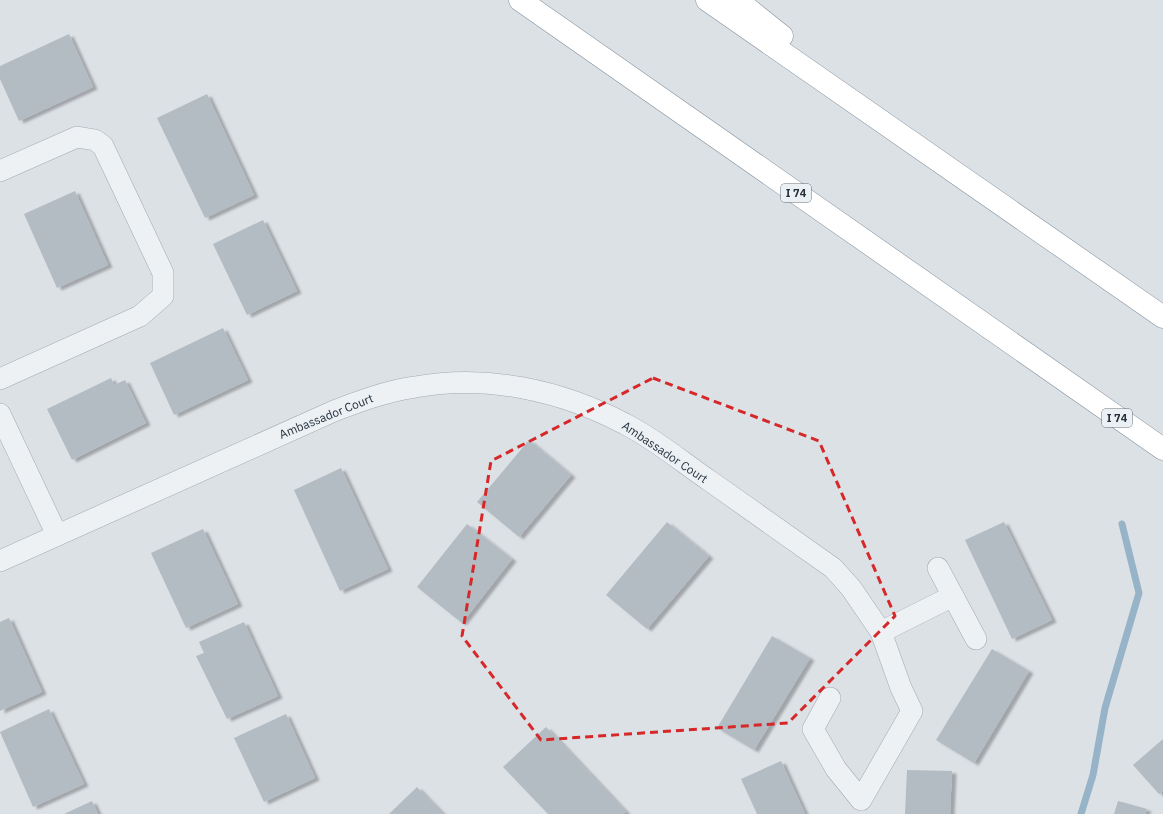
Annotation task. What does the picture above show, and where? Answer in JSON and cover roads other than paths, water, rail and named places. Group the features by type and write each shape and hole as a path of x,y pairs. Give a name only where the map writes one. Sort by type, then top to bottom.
{"highway":[{"name":"I 74","path":"520,0 1163,449"},
{"path":"707,0 1163,317"},
{"path":"737,0 927,152"}],"street":[{"path":"0,171 77,137 95,140 103,146 163,273 163,296 140,316 0,379"},
{"name":"Ambassador Court","path":"0,561 334,411 374,396 415,386 458,382 496,384 538,391 580,402 626,424 646,436 834,568 851,588 882,632 901,688 912,711 861,800 836,769 813,729 830,698"},
{"path":"0,414 57,536"},
{"path":"938,568 976,639"},
{"path":"882,632 953,596"}],"waterway":[{"path":"1081,814 1093,775 1105,708 1139,593 1122,524"}]}
